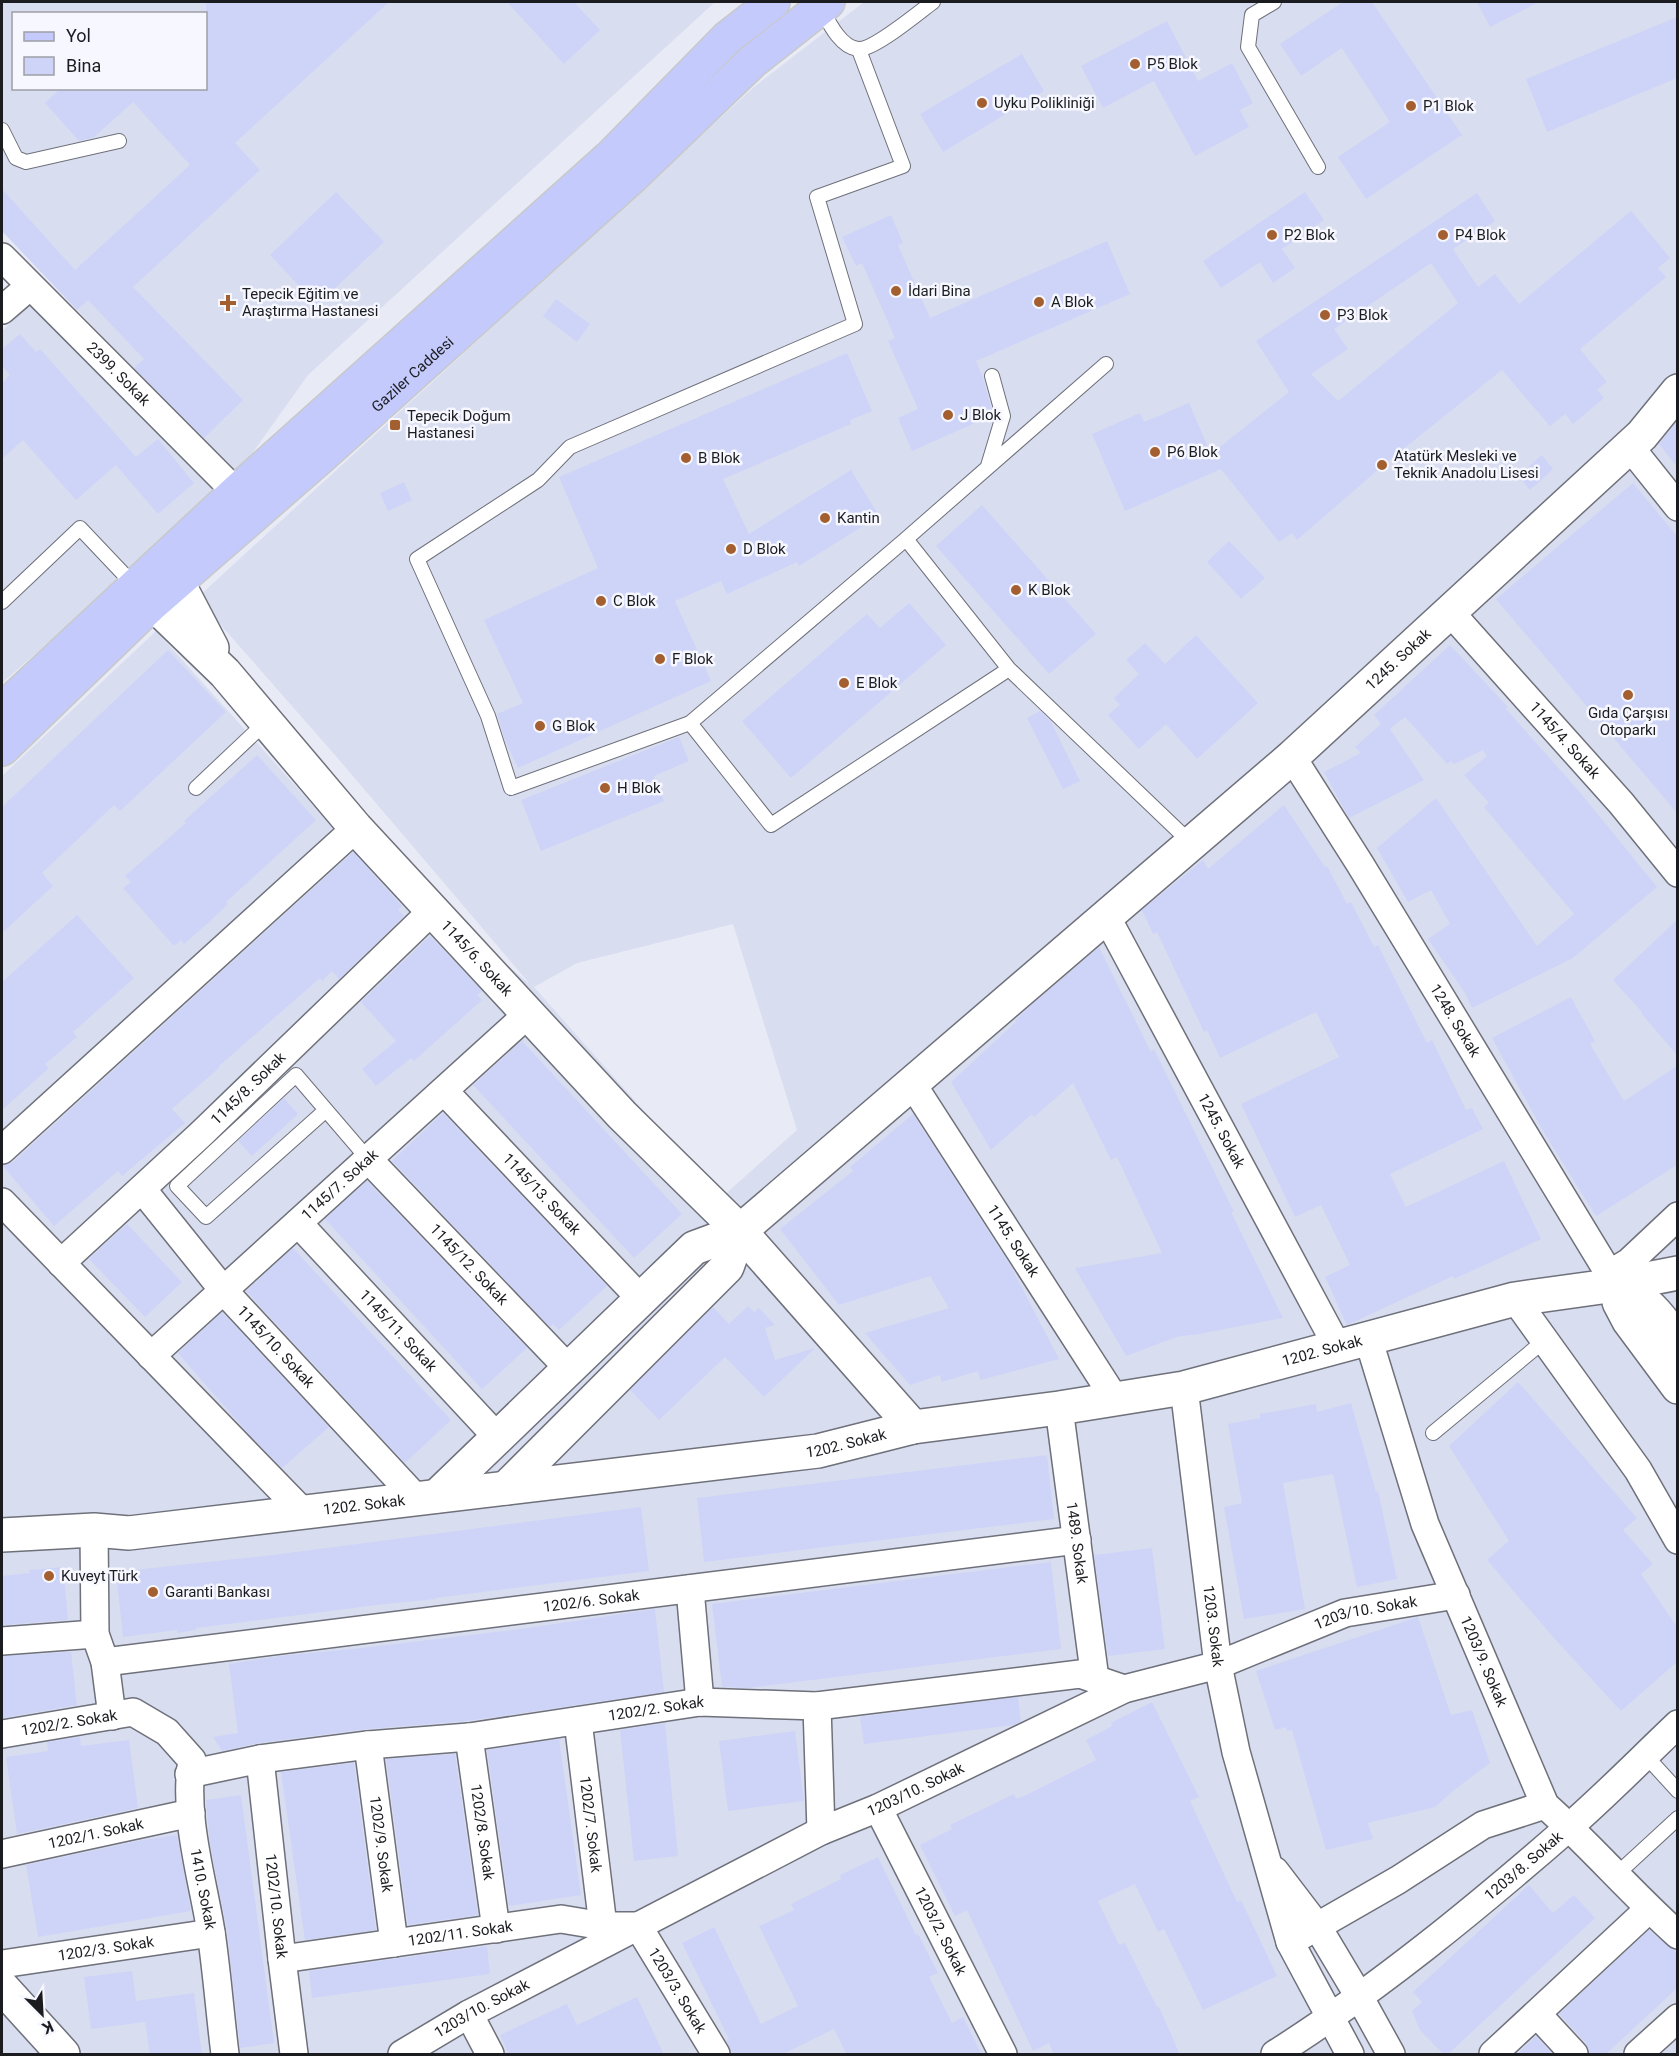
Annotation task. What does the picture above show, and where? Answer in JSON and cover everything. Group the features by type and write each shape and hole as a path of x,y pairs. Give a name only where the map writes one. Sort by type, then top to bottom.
{"main road":[{"name":"Gaziler Caddesi","path":"2,749 236,492 610,157 727,38 773,2"},
{"name":"Gaziler Caddesi","path":"2,710 143,594 178,583 633,176 753,61 818,3"}],"street":[{"name":"2399. Sokak","path":"2,257 236,492"},
{"path":"2,310 30,286"},
{"name":"1245. Sokak","path":"740,1230 1292,757 1630,447 1677,391"},
{"path":"1630,447 1677,507"},
{"name":"1145/6. Sokak","path":"178,583 225,673"},
{"name":"1145/6. Sokak","path":"143,594 225,673 356,828 622,1115 740,1230 913,1427"},
{"name":"1145/4. Sokak","path":"1450,612 1621,803 1677,873"},
{"name":"1248. Sokak","path":"1292,757 1360,864 1615,1283"},
{"path":"2,1150 356,828"},
{"name":"1145/8. Sokak","path":"61,1263 200,1135 432,910"},
{"name":"1245. Sokak","path":"1106,916 1337,1347"},
{"name":"1145/7. Sokak","path":"151,1356 528,1014"},
{"name":"1145. Sokak","path":"911,1082 1114,1399"},
{"name":"1145/13. Sokak","path":"444,1091 641,1299"},
{"name":"1145/12. Sokak","path":"368,1159 569,1369"},
{"name":"1145/10. Sokak","path":"142,1189 224,1291 427,1498"},
{"path":"2,1202 303,1512"},
{"path":"1677,1216 1629,1262 1615,1283 1619,1302 1629,1321 1677,1387"},
{"name":"1145/11. Sokak","path":"298,1223 498,1438"},
{"path":"427,1498 498,1438 694,1248 740,1230"},
{"path":"507,1488 727,1267 740,1230"},
{"name":"1202. Sokak","path":"2,1535 94,1530 129,1533 818,1451 913,1427 1059,1408 1184,1388 1515,1299 1677,1273"},
{"path":"1615,1283 1651,1306 1677,1341"},
{"path":"1515,1299 1638,1470 1677,1540"},
{"name":"1203/9. Sokak","path":"1368,1338 1425,1524 1545,1805 1677,1935"},
{"name":"1203. Sokak","path":"1184,1388 1218,1665 1236,1752 1290,1942 1350,2055"},
{"name":"1489. Sokak","path":"1059,1408 1095,1679"},
{"path":"94,1530 95,1634 105,1662 112,1716"},
{"name":"1202/6. Sokak","path":"105,1662 1077,1540"},
{"path":"690,1589 700,1702"},
{"name":"1203/10. Sokak","path":"402,2055 469,2014 821,1830 878,1808 1124,1689 1218,1665 1345,1613 1456,1595"},
{"path":"2,1641 95,1634"},
{"name":"1202/2. Sokak","path":"189,1774 260,1759 368,1745 469,1737 700,1702 817,1706 1080,1674 1124,1689"},
{"path":"817,1706 821,1830"},
{"name":"1202/2. Sokak","path":"2,1734 133,1712 167,1732"},
{"name":"1202/7. Sokak","path":"578,1721 603,1926"},
{"name":"1203/8. Sokak","path":"1275,2055 1332,2018 1421,1951 1569,1827 1677,1724"},
{"name":"1410. Sokak","path":"167,1732 192,1760 189,1774 191,1813 211,1933 225,2055"},
{"name":"1202/8. Sokak","path":"469,1737 496,1929"},
{"name":"1202/9. Sokak","path":"368,1745 394,1943"},
{"name":"1202/10. Sokak","path":"260,1759 294,2055"},
{"path":"1290,1942 1398,1880 1483,1825 1545,1805"},
{"name":"1203/2. Sokak","path":"878,1808 1003,2055"},
{"name":"1202/1. Sokak","path":"2,1854 191,1813"},
{"name":"1203. Sokak","path":"1266,1859 1317,1926 1391,2055"},
{"path":"1493,2055 1649,1909"},
{"name":"1202/11. Sokak","path":"282,1959 561,1919 603,1926 638,1926"},
{"name":"1203/3. Sokak","path":"638,1926 717,2055"},
{"name":"1202/3. Sokak","path":"2,1964 211,1933"},
{"path":"2,1986 63,2055"},
{"path":"469,2014 490,2055"},
{"path":"1537,2014 1574,2055"},
{"path":"1638,2055 1677,2018"}],"lane":[{"path":"818,3 839,37 852,48 860,50 875,44 933,2"},
{"path":"1274,2 1252,15 1248,47 1318,167"},
{"path":"860,50 903,166 817,196 855,324 570,447 538,480 417,559 488,716 511,788 690,723 906,539 1106,364"},
{"path":"2,130 16,158 26,162 119,141"},
{"path":"987,468 1003,416 992,376"},
{"path":"2,602 80,528 143,594"},
{"path":"906,539 1009,669 1191,843"},
{"path":"690,723 771,825 1009,669"},
{"path":"196,788 266,722"},
{"path":"326,1110 206,1217 177,1186 296,1075 326,1110 368,1159"},
{"path":"1433,1433 1545,1340"},
{"path":"1645,1755 1677,1791"},
{"path":"1616,1875 1677,1818"}],"shaded area":[{"name":"Tepecik Eğitim ve Araştırma Hastanesi","path":"2,2 715,2 308,375 236,476 2,231"},
{"path":"864,2 1677,2 1677,2054 2,2054 2,776 156,631 328,822 530,984 335,755 197,598 754,87","holes":["733,924 797,1130 721,1198 534,987 577,963"]},
{"path":"33,301 218,493 2,683 2,331"}],"building":[{"path":"206,2 389,2 235,143 260,170 133,287 243,400 204,438 134,368 144,359 88,300 77,310 2,231 2,189 75,270 190,165 133,102 94,137 79,141 45,103 59,90 207,90"},
{"path":"507,2 574,2 600,30 564,64"},
{"name":"P1 Blok","path":"1343,2 1372,2 1462,135 1366,199 1338,157 1390,122 1342,48 1301,76 1280,44"},
{"path":"1477,2 1539,2 1490,27"},
{"path":"1677,17 1677,78 1547,132 1526,79"},
{"path":"1167,21 1198,81 1232,63 1253,103 1240,110 1249,127 1195,156 1154,81 1103,108 1081,66"},
{"name":"Uyku Polikliniği","path":"1022,54 1044,91 943,152 920,114"},
{"path":"336,192 384,242 317,305 270,255"},
{"name":"P2 Blok","path":"1305,192 1324,220 1282,249 1295,268 1273,283 1260,262 1221,288 1203,261"},
{"path":"1477,193 1495,221 1453,249 1478,287 1495,274 1519,304 1631,211 1670,258 1658,268 1666,277 1580,349 1607,382 1597,390 1604,398 1573,424 1565,414 1550,426 1502,370 1387,462 1297,540 1292,533 1279,542 1221,469 1125,511 1092,434 1140,413 1144,422 1189,403 1211,454 1289,392 1256,341","holes":["1431,263 1458,303 1338,401 1311,374 1348,349 1334,329"]},
{"path":"891,215 903,243 898,245 930,318 1107,241 1130,294 976,361 993,415 912,451 898,418 918,409 888,341 895,338 862,263 856,266 842,237"},
{"path":"556,299 590,324 577,342 543,316"},
{"path":"20,334 36,352 40,349 136,457 158,439 194,483 158,514 116,465 76,500 23,440 2,459 2,383 10,375 2,366 2,349"},
{"path":"847,353 872,411 850,420 851,424 723,479 749,534 851,470 879,516 799,566 797,562 727,594 721,581 675,601 711,681 518,768 505,740 497,714 523,703 484,620 598,568 559,477"},
{"path":"1677,421 1677,467 1659,444"},
{"path":"1542,455 1553,469 1530,490 1518,476"},
{"path":"404,482 412,500 388,511 380,493"},
{"name":"Gıda Çarşısı Otoparkı","path":"1633,483 1677,536 1677,813 1496,599"},
{"name":"K Blok","path":"982,505 1096,634 1049,674 936,546"},
{"path":"1229,541 1265,578 1241,599 1207,562"},
{"name":"E Blok","path":"909,603 946,645 791,778 742,721 867,614 880,628"},
{"path":"1196,635 1258,703 1197,759 1166,724 1139,749 1108,715 1120,705 1114,698 1139,674 1126,660 1145,643 1165,664"},
{"path":"1450,645 1508,707 1506,709 1578,790 1657,887 1573,958 1472,1008 1465,993 1428,939 1450,924 1431,890 1408,902 1377,848 1436,798 1537,946 1574,914 1484,807 1489,803 1464,775 1487,756 1483,750 1454,764 1451,761 1447,764 1405,717 1390,729 1424,780 1349,818 1324,772 1361,753 1355,747 1381,724 1374,715"},
{"path":"168,650 226,712 120,811 114,805 42,873 53,886 2,933 2,807"},
{"path":"1040,711 1051,722 1080,781 1063,789 1027,718"},
{"name":"H Blok","path":"679,737 689,761 654,776 664,801 541,851 521,800"},
{"path":"257,755 316,820 226,902 228,904 208,923 184,944 181,940 174,946 123,888 131,882 125,876 186,823 184,821"},
{"path":"1284,805 1325,867 1327,866 1347,904 1351,902 1374,947 1378,945 1427,1043 1432,1040 1466,1110 1472,1108 1483,1129 1390,1174 1406,1207 1504,1161 1541,1239 1454,1279 1453,1276 1347,1325 1325,1277 1350,1265 1321,1205 1295,1217 1241,1104 1339,1057 1316,1012 1220,1058 1207,1030 1204,1032 1157,932 1153,934 1142,910 1203,860 1208,869"},
{"path":"353,852 402,906 398,910 404,916 339,979 332,971 322,981 320,978 219,1066 172,1109 185,1123 122,1176 118,1171 54,1226 2,1165 13,1162"},
{"path":"77,915 134,978 73,1032 77,1037 45,1064 49,1068 2,1110 2,982"},
{"path":"1677,920 1677,1055 1613,980"},
{"path":"430,936 482,991 477,995 482,1000 414,1061 411,1058 376,1086 362,1069 396,1041 361,1002"},
{"path":"1099,947 1151,1052 1154,1049 1283,1318 1176,1337 1126,1356 1075,1268 1162,1253 1117,1157 1111,1160 1073,1083 1034,1117 1032,1114 991,1150 951,1082 1035,1002"},
{"path":"1571,997 1595,1041 1590,1044 1624,1101 1677,1066 1677,1165 1596,1216 1543,1131 1492,1038"},
{"path":"522,1041 682,1214 634,1258 473,1085"},
{"path":"284,1098 298,1114 252,1156 238,1141"},
{"path":"443,1113 607,1286 559,1330 553,1324 550,1327 392,1161"},
{"path":"913,1114 1010,1265 1059,1359 980,1380 978,1371 942,1382 940,1375 910,1385 865,1333 949,1308 930,1276 839,1305 780,1229 853,1171 850,1167"},
{"path":"367,1181 527,1348 482,1389 325,1219"},
{"path":"127,1224 182,1282 145,1317 89,1259"},
{"path":"293,1248 451,1420 405,1463 246,1291"},
{"path":"748,1306 754,1312 759,1308 775,1325 765,1328 775,1360 815,1348 764,1397 725,1357 659,1420 630,1390 713,1307 729,1324"},
{"path":"222,1312 329,1427 282,1468 247,1432 178,1353"},
{"path":"1518,1382 1637,1518 1623,1530 1653,1564 1641,1574 1677,1627 1677,1662 1621,1711 1487,1560 1509,1541 1449,1446"},
{"path":"1351,1403 1376,1492 1378,1491 1397,1579 1357,1587 1333,1474 1283,1483 1305,1609 1244,1619 1224,1507 1242,1503 1228,1424 1260,1418 1260,1414 1316,1404 1317,1412"},
{"path":"1047,1455 1054,1519 704,1562 697,1498"},
{"path":"641,1507 649,1571 196,1628 196,1630 177,1633 177,1630 123,1637 116,1572 273,1555"},
{"path":"1152,1548 1165,1649 1108,1656 1094,1555"},
{"path":"1051,1562 1061,1649 747,1688 722,1687 712,1604"},
{"path":"63,1567 68,1620 2,1625 2,1576 30,1573 29,1570"},
{"path":"655,1609 664,1692 467,1721 366,1729 258,1743 222,1751 213,1737 238,1733 229,1664 280,1656 521,1629"},
{"path":"1418,1617 1451,1715 1472,1710 1490,1763 1435,1807 1368,1823 1373,1839 1326,1850 1292,1730 1287,1731 1286,1727 1275,1730 1256,1671"},
{"path":"71,1652 77,1705 2,1718 2,1656"},
{"path":"1018,1697 1021,1722 1013,1725 864,1744 860,1717"},
{"path":"1152,1702 1199,1797 1190,1801 1237,1902 1241,1900 1277,1976 1203,2010 1164,1929 1158,1932 1135,1884 1098,1901 1119,1945 1125,1943 1159,2007 1180,2055 1054,2055 1049,2043 1033,2051 967,1910 955,1916 920,1845 952,1829 950,1825 1014,1794 1016,1799 1024,1796 1096,1760 1086,1740 1112,1726 1111,1723"},
{"path":"665,1723 678,1856 634,1861 620,1730"},
{"path":"795,1731 804,1801 728,1811 719,1741"},
{"path":"80,1737 81,1746 129,1740 138,1808 17,1834 6,1757 48,1751 47,1742"},
{"path":"559,1739 581,1895 509,1906 487,1750"},
{"path":"455,1754 478,1915 408,1925 386,1759"},
{"path":"354,1763 376,1930 305,1940 281,1772"},
{"path":"241,1795 274,2043 240,2048 227,1930 210,1844 206,1800"},
{"path":"177,1835 191,1911 38,1937 26,1865"},
{"path":"878,1857 916,1935 918,1934 938,1973 929,1977 952,2023 963,2017 982,2055 847,2055 834,2029 781,2055 733,2055 726,2040 729,2039 682,1943 714,1927 761,2024 798,2006 759,1926 794,1910 791,1904 841,1879 840,1875"},
{"path":"1529,1885 1553,1913 1574,1895 1595,1918 1447,2055 1444,2055 1420,2030 1412,2011 1422,2002 1413,1992"},
{"path":"1649,1930 1677,1953 1677,1988 1605,2055 1589,2055 1586,2043 1559,2014"},
{"path":"487,1946 490,1974 312,1998 309,1971"},
{"path":"132,1971 136,2001 194,1993 202,2055 150,2055 145,2022 91,2029 84,1977"},
{"path":"637,1997 664,2055 509,2055 500,2035 567,2004 577,2025"},
{"path":"1536,2036 1553,2055 1516,2055"}],"place":[{"name":"P5 Blok","path":"1135,64"},
{"name":"Uyku Polikliniği","path":"982,103"},
{"name":"P1 Blok","path":"1411,106"},
{"name":"P2 Blok","path":"1272,235"},
{"name":"P4 Blok","path":"1443,235"},
{"name":"İdari Bina","path":"896,291"},
{"name":"A Blok","path":"1039,302"},
{"name":"Tepecik Eğitim ve Araştırma Hastanesi","path":"228,303"},
{"name":"P3 Blok","path":"1325,315"},
{"name":"J Blok","path":"948,415"},
{"name":"Tepecik Doğum Hastanesi","path":"395,425"},
{"name":"P6 Blok","path":"1155,452"},
{"name":"B Blok","path":"686,458"},
{"name":"Atatürk Mesleki ve Teknik Anadolu Lisesi","path":"1382,465"},
{"name":"Kantin","path":"825,518"},
{"name":"D Blok","path":"731,549"},
{"name":"K Blok","path":"1016,590"},
{"name":"C Blok","path":"601,601"},
{"name":"F Blok","path":"660,659"},
{"name":"E Blok","path":"844,683"},
{"name":"Gıda Çarşısı Otoparkı","path":"1628,695"},
{"name":"G Blok","path":"540,726"},
{"name":"H Blok","path":"605,788"},
{"name":"Kuveyt Türk","path":"49,1576"},
{"name":"Garanti Bankası","path":"153,1592"}]}
